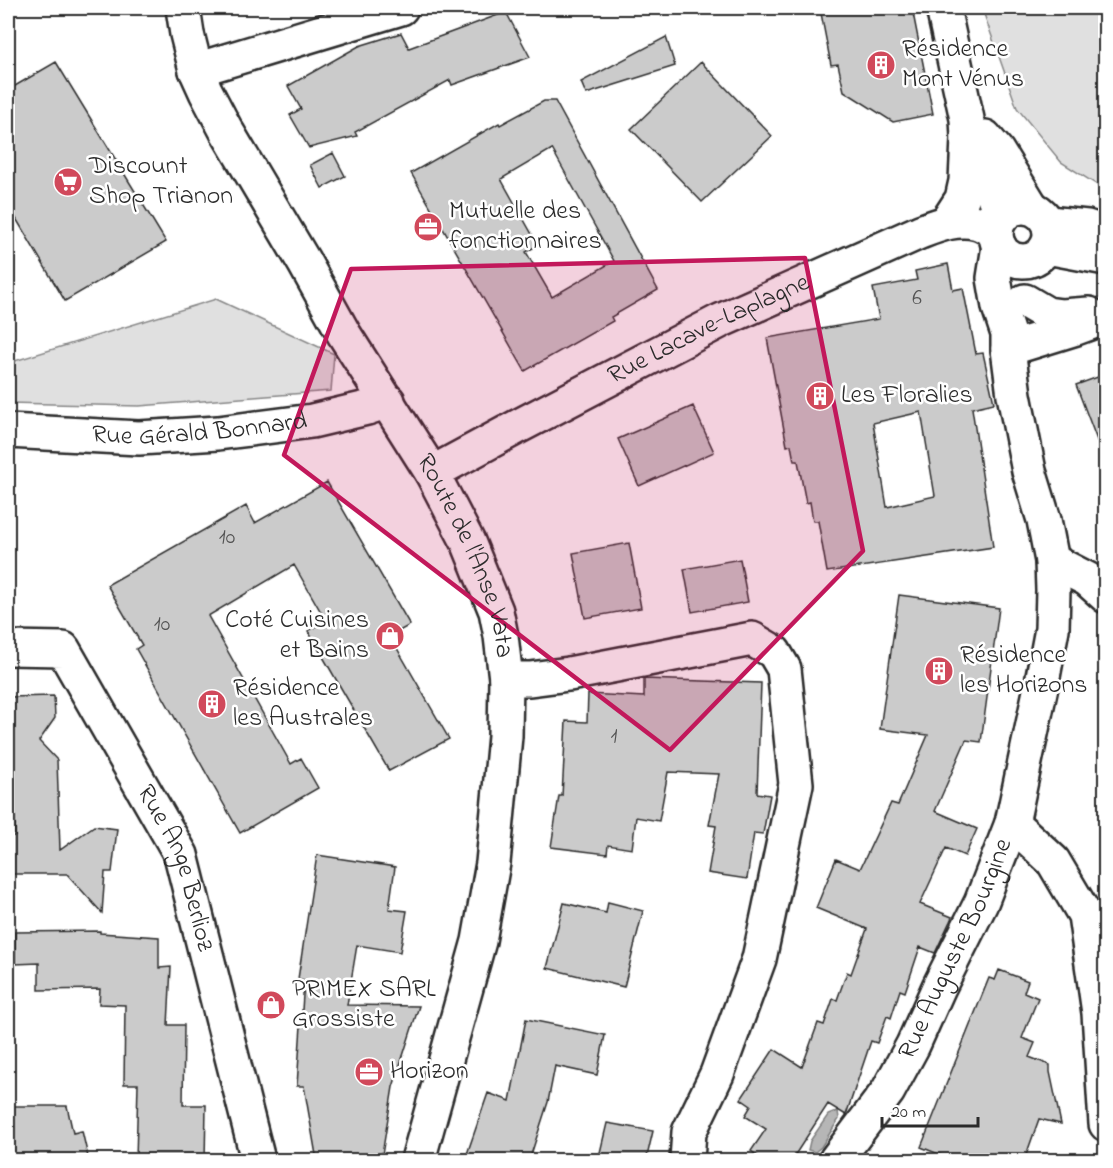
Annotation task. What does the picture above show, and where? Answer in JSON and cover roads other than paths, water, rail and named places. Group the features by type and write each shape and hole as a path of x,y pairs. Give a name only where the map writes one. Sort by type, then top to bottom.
{"street":[{"name":"Route de l'Anse Vata","path":"183,8 196,70 206,92 344,334 432,474 468,542 496,611 506,679 505,736 493,863 479,941 417,1161"},
{"path":"196,70 400,8"},
{"path":"943,8 968,129 966,181 962,199 947,222"},
{"path":"968,129 997,151 1022,233 1026,301 1008,342"},
{"name":"Rue Lacave-Laplagne","path":"432,474 720,321 920,232 947,222 967,221 1022,233"},
{"path":"1022,233 1087,227 1106,233"},
{"path":"1022,233 1106,258"},
{"name":"Rue Auguste Bourgine","path":"836,1161 888,1090 913,1045 981,903 1012,824 1042,682 1052,629 1052,561 1044,520 1029,471 1014,395 1008,342 994,278 1022,233"},
{"path":"1026,301 1047,314 1096,320"},
{"path":"1008,342 1096,320"},
{"path":"1014,395 1039,359 1096,320"},
{"name":"Rue Gérald Bonnard","path":"8,431 138,438 218,433 312,422 387,401"},
{"path":"1052,561 1087,579 1106,596"},
{"path":"506,679 530,679 569,674 752,639 774,652 784,669 796,784 759,959 717,1074 689,1132 687,1161"},
{"name":"Rue Ange Berlioz","path":"8,648 63,649 181,855 258,1161"},
{"name":"Rue Auguste Bourgine","path":"1012,824 1053,861 1085,915 1099,1013 1106,1124"}],"place":[{"name":"Résidence Mont Vénus","path":"881,65"},
{"name":"Discount Shop Trianon","path":"68,182"},
{"name":"Mutuelle des fonctionnaires","path":"428,227"},
{"name":"Les Floralies","path":"820,396"},
{"name":"Coté Cuisines et Bains","path":"390,636"},
{"name":"Résidence les Horizons","path":"939,671"},
{"name":"Résidence les Australes","path":"212,704"},
{"name":"PRIMEX SARL Grossiste","path":"271,1005"},
{"name":"Horizon","path":"369,1072"}]}
